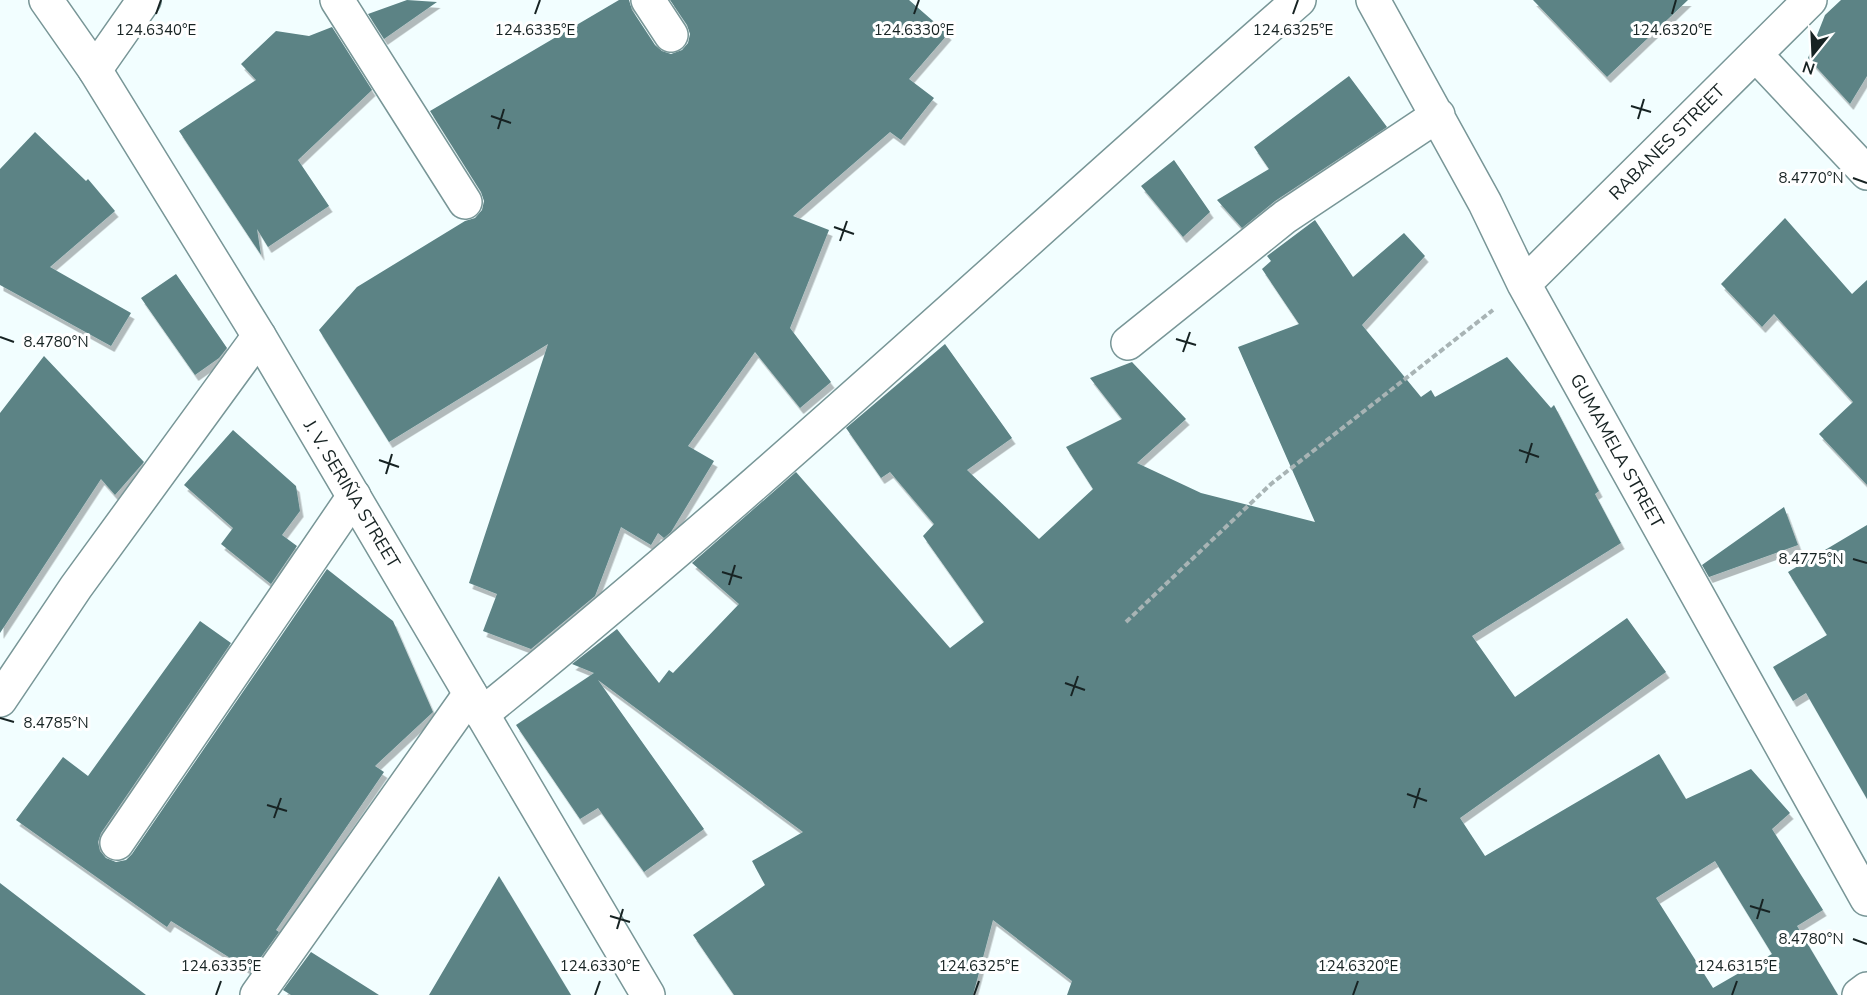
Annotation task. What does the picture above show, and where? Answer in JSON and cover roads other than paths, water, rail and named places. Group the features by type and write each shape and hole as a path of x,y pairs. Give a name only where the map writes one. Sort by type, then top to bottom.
{"street":[{"name":"J. V. SERIÑA STREET","path":"46,0 95,70 259,336 648,995"},
{"path":"95,70 144,0"},
{"path":"337,0 465,202"},
{"path":"648,0 671,35"},
{"path":"256,995 476,704 944,319 1147,133 1299,0"},
{"name":"GUMAMELA STREET","path":"1373,0 1485,203 1524,284 1867,900"},
{"name":"RABANES STREET","path":"1524,284 1810,0"},
{"path":"1756,55 1867,173"},
{"path":"1128,343 1285,217 1438,115"},
{"path":"0,700 76,587 259,336"},
{"path":"117,843 354,496"},
{"path":"1859,995 1867,989"}]}
